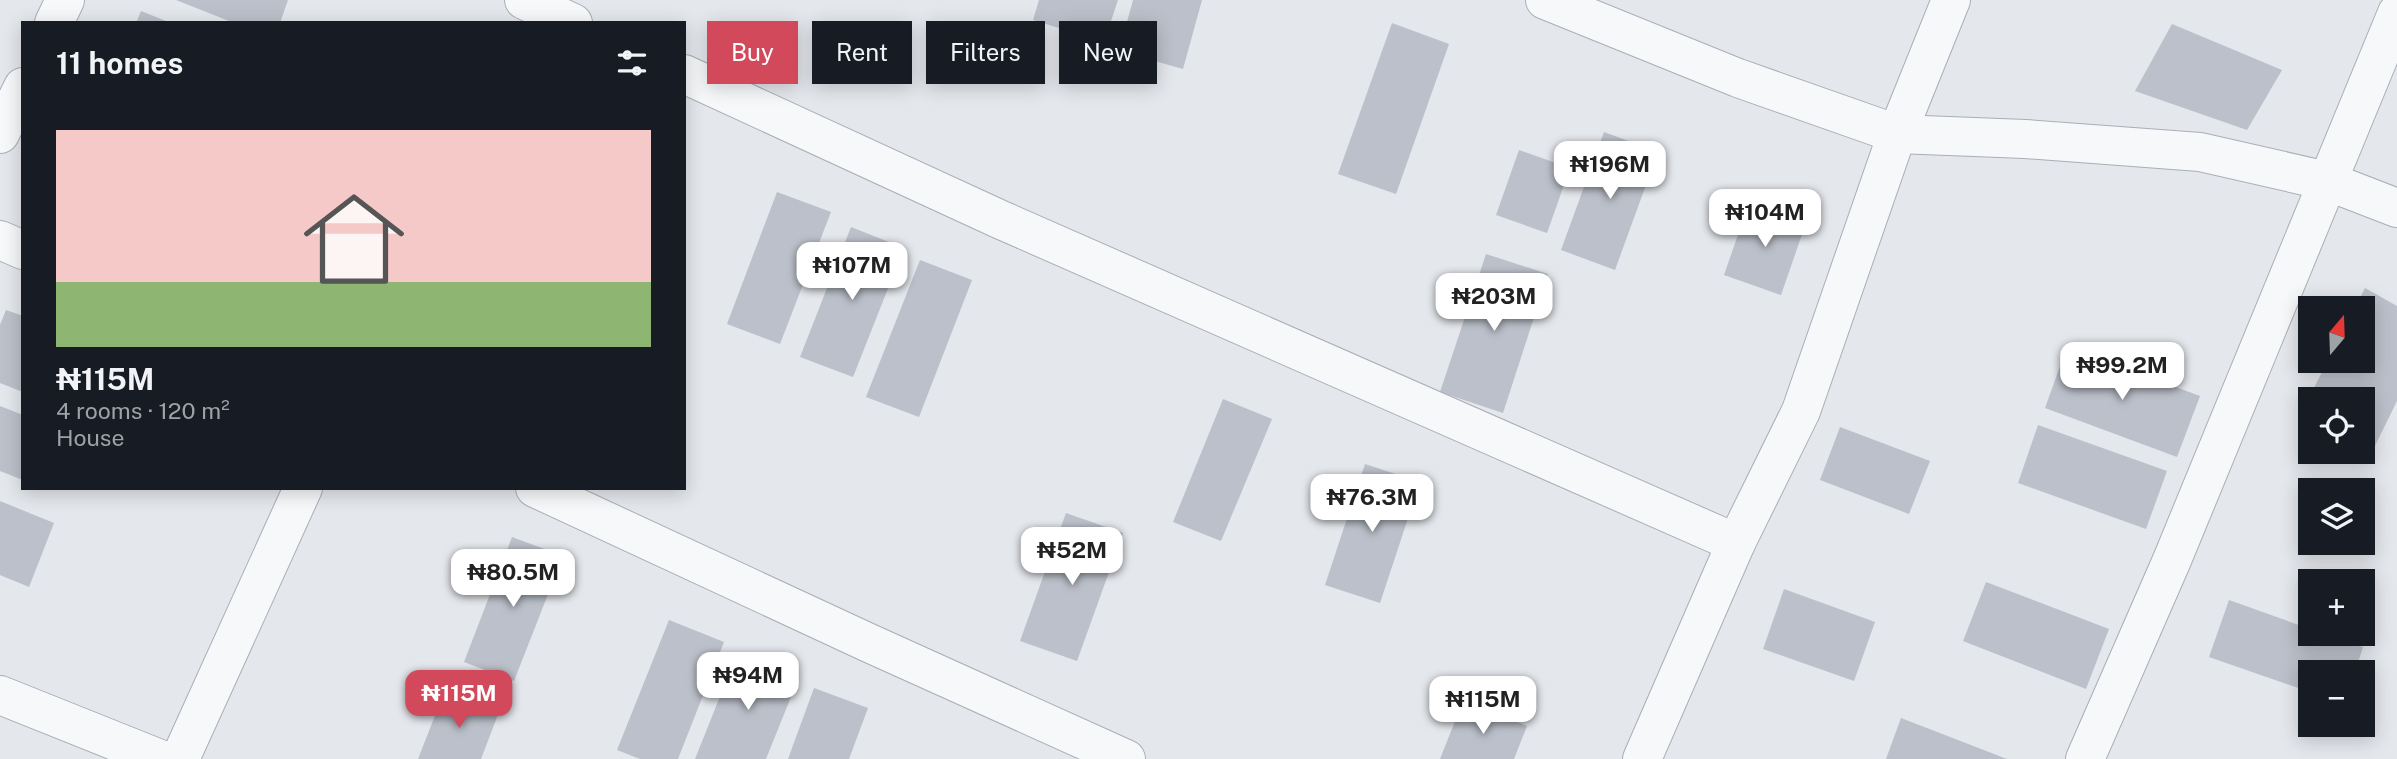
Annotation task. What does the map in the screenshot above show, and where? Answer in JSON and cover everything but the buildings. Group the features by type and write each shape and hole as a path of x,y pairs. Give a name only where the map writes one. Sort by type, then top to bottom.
{"street":[{"path":"55,21 65,0"},
{"path":"514,21 524,0 569,21"},
{"path":"1545,0 1738,78 1897,134 2025,139 2200,152 2326,181 2397,208"},
{"path":"1642,759 1736,543 1801,411 1897,134 1951,0"},
{"path":"2085,759 2172,560 2397,13"},
{"path":"686,75 999,219 1736,543"},
{"path":"0,134 21,91"},
{"path":"0,240 21,249"},
{"path":"180,759 302,490"},
{"path":"539,490 856,638 1126,759"},
{"path":"0,695 160,759"}]}
